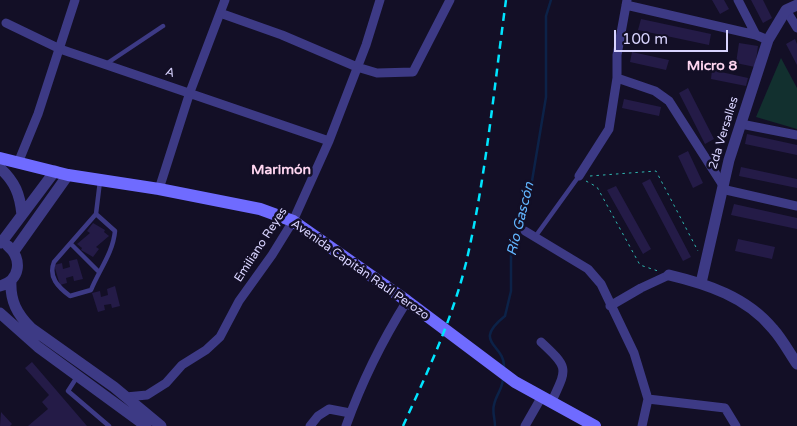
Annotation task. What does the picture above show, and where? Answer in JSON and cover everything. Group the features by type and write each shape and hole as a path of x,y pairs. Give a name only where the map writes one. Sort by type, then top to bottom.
{"main road":[{"path":"0,158 55,171"},
{"name":"Avenida Capitán Raúl Perozo","path":"55,171 68,175 159,189 260,209 293,221 407,301 515,382 546,401 595,426"}],"street":[{"path":"18,163 38,114 75,0"},
{"path":"159,189 190,92 225,0"},
{"name":"Emiliano Reyes","path":"126,397 147,395 166,383 182,364 206,350 220,337 239,301 293,221 329,141 380,0"},
{"path":"220,13 282,35 357,67 377,73 413,72 450,0"},
{"path":"738,0 756,35"},
{"path":"579,176 609,130 617,78 617,55 627,3 756,35 768,40"},
{"path":"797,4 786,10 797,28"},
{"name":"2da Versalles","path":"701,283 728,160 768,40 786,10"},
{"name":"A","path":"6,23 60,49 329,141"},
{"path":"617,78 655,91 669,100 726,190 797,206"},
{"path":"740,124 797,135"},
{"path":"0,168 14,181 20,196 22,214"},
{"path":"55,171 0,243 14,251 18,265 5,283 12,303 21,318 31,328 86,366 161,426"},
{"path":"14,251 68,175"},
{"path":"525,231 588,269 601,284 634,353 648,399 642,426"},
{"path":"610,306 641,288 669,275 701,283 744,303 773,328 797,364"},
{"path":"346,426 383,340 407,301"},
{"path":"0,313 19,331 77,376 146,426"},
{"path":"525,426 546,401 564,374 563,364 541,342"},
{"path":"648,399 725,408 736,426"},
{"path":"310,426 318,416 329,409 350,413"}],"lane":[{"path":"106,64 163,26"},
{"path":"535,237 579,176"},
{"path":"96,214 115,231 114,245 98,272 91,290 70,296 56,286 52,268 96,214 100,180"},
{"path":"70,244 98,272"},
{"path":"86,366 68,390 109,426"}],"path":[{"path":"579,176 656,171 697,251 706,260"},
{"path":"579,176 597,187 640,265 669,275"}],"green space":[{"path":"781,58 797,88 797,129 756,117"}],"building":[{"path":"712,0 724,0 729,9 720,14"},
{"path":"751,0 763,0 772,18 763,23"},
{"path":"641,19 711,34 709,45 638,30"},
{"path":"795,39 797,44 797,65 786,44"},
{"path":"739,43 758,46 755,67 736,63"},
{"path":"632,52 669,60 666,70 630,62"},
{"path":"712,70 748,78 746,86 711,79"},
{"path":"688,88 714,139 705,144 679,93"},
{"path":"624,99 661,107 659,116 622,108"},
{"path":"747,134 797,145 797,155 745,144"},
{"path":"688,151 703,183 693,188 678,156"},
{"path":"741,167 797,179 797,188 739,176"},
{"path":"650,179 691,257 683,261 642,183"},
{"path":"616,186 651,249 643,254 607,190"},
{"path":"734,204 797,218 797,229 731,215"},
{"path":"93,223 105,230 104,232 109,236 96,247 99,249 93,257 81,250 82,248 77,244 90,233 87,231"},
{"path":"738,239 775,247 772,259 735,251"},
{"path":"77,259 83,279 74,281 73,276 66,278 67,283 60,285 54,265 62,263 63,269 70,267 69,261"},
{"path":"115,286 120,306 112,308 111,304 104,305 105,310 98,312 92,293 100,291 101,297 108,295 107,289"},
{"path":"32,362 87,426 28,426 48,409 42,402 49,395 25,368"},
{"path":"1,412 12,424 10,426 0,426"}],"waterway":[{"name":"Río Gascón","path":"504,367 503,359 490,338 495,325 505,316 511,291 511,253 530,193 546,97 546,16 551,0"},
{"name":"Río Gascón","path":"495,426 493,407 503,378"}],"railway":[{"path":"403,426 446,326 466,263 479,198 506,0"}],"district":[{"name":"Micro 8","path":"712,66"},
{"name":"Marimón","path":"281,170"}]}
